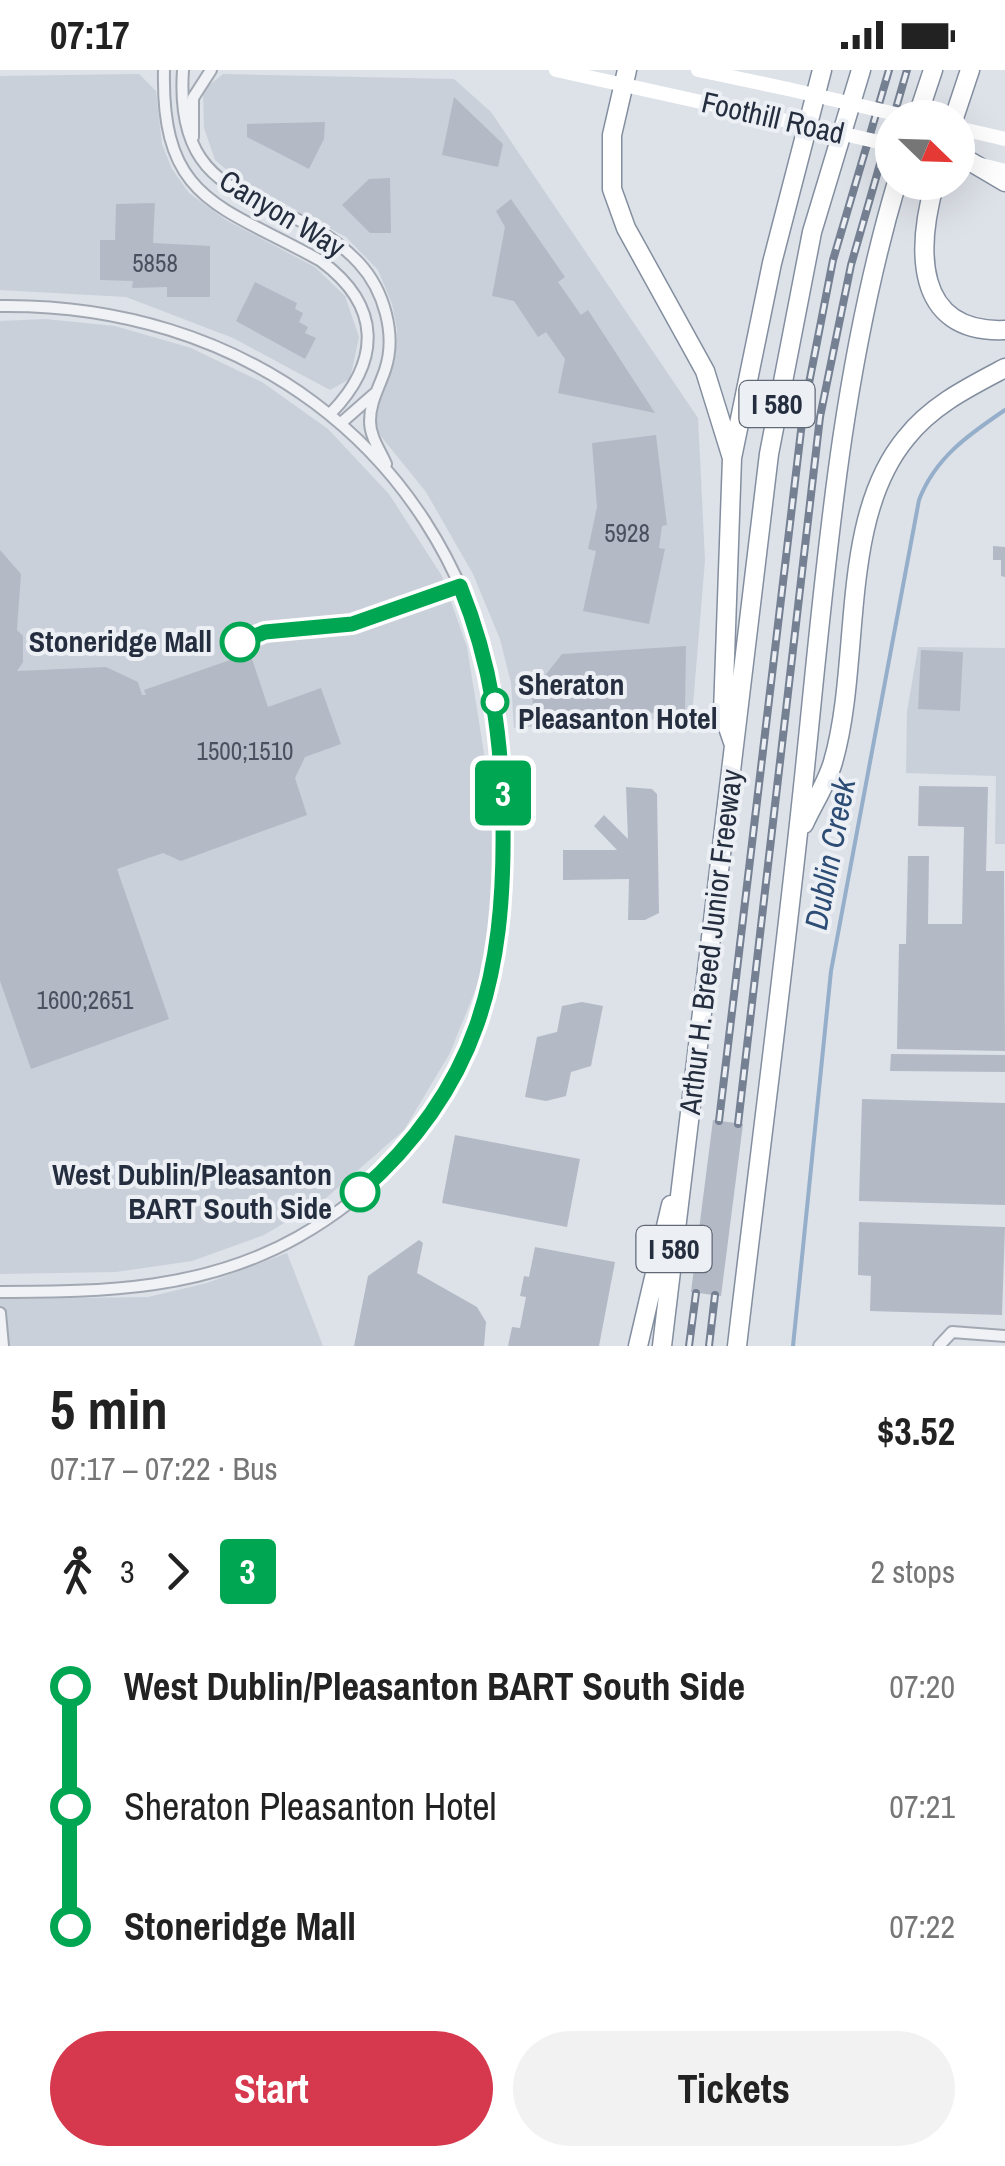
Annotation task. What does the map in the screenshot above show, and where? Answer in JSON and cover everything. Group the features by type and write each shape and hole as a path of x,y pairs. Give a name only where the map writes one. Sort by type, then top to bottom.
{"highway":[{"path":"735,746 723,714 732,458 772,263 822,70"},
{"name":"Arthur H. Breed Junior Freeway","path":"662,1346 782,378 812,232 861,70"},
{"path":"922,100 933,70"},
{"path":"960,100 970,70"},
{"path":"625,78 612,135 612,189 626,228 705,372 732,458"},
{"path":"975,167 1005,182"},
{"name":"I 580","path":"737,1346 797,838 832,486 858,340 893,200"},
{"path":"931,200 922,245 928,286 938,302 964,324 1005,330"},
{"path":"797,838 833,763 851,658 864,541 878,486 890,460 924,418 1005,368"},
{"path":"638,1346 656,1259 686,1152"}],"main road":[{"name":"Foothill Road","path":"556,70 625,78 875,141"},
{"name":"Foothill Road","path":"698,70 875,109"},
{"path":"975,132 1005,139"},
{"path":"975,163 1005,170"}],"street":[{"name":"Canyon Way","path":"164,70 166,123 172,152 200,195 321,260 338,274 364,314 367,360 359,382 331,414"},
{"name":"Canyon Way","path":"183,70 185,126 193,148 209,170 234,188 322,234 358,262 376,286 389,338 386,367 375,393 371,433 391,474"},
{"name":"Canyon Way","path":"193,148 193,98 211,70"},
{"path":"0,306 82,310 158,324 256,365 331,414 391,474 460,586 483,649 497,713 503,912 489,992 465,1054 406,1148 348,1202 298,1237 232,1267 160,1285 88,1292 0,1292"},
{"path":"342,423 375,393"},
{"path":"0,1313 3,1346"},
{"path":"939,1346 949,1333 1005,1336"},
{"path":"964,1334 971,1346"}],"shaded area":[{"path":"139,74 156,91 162,144 172,169 189,193 226,220 315,267 345,296 359,337 350,379 330,390 233,338 126,297 0,290 0,76"},
{"path":"223,74 454,79 491,112 698,418 705,560 692,717 514,728 511,683 500,639 473,574 426,492 375,429 376,409 395,360 397,329 378,270 346,237 234,176 215,160 204,128 203,90"},
{"path":"45,319 115,326 191,348 262,382 328,429 389,494 442,576 467,647 491,797 492,901 481,976 450,1053 404,1130 326,1198 264,1235 192,1261 116,1272 0,1274 0,321"},
{"path":"918,647 1005,648 1005,844 995,844 996,776 906,773 907,712"},
{"path":"287,1253 323,1346 0,1346 0,1299 148,1297 207,1283"}],"building":[{"path":"454,97 503,144 498,167 442,155"},
{"path":"325,122 324,139 309,169 247,137 247,124"},
{"path":"390,178 391,233 370,233 342,205 369,179"},
{"path":"511,199 565,277 558,282 581,315 588,310 655,413 558,393 565,359 546,332 538,337 514,301 492,296 505,227 496,211"},
{"path":"155,203 153,243 210,246 210,297 167,297 167,287 132,288 133,281 100,280 100,240 115,240 116,204"},
{"path":"255,282 297,303 295,309 303,313 299,322 308,327 305,333 316,338 305,359 236,321"},
{"path":"656,435 667,525 662,526 659,548 665,549 649,624 583,611 596,551 588,549 597,507 592,443"},
{"path":"993,546 1005,547 1005,577 1001,576 1001,560 993,560"},
{"path":"0,550 21,574 17,630 23,636 23,662 17,671 106,667 138,682 142,695 146,695 144,690 250,653 268,707 321,688 341,744 305,757 295,778 307,815 181,861 163,853 117,869 169,1019 31,1069 0,981"},
{"path":"686,646 685,710 534,722 532,692 562,654"},
{"path":"921,650 963,652 960,711 918,709"},
{"path":"919,786 988,787 986,871 1004,871 1005,1051 897,1049 899,944 906,944 908,856 929,856 928,924 962,924 964,827 918,826"},
{"path":"626,787 652,789 657,794 659,913 645,920 628,920 629,879 563,880 563,850 617,850 594,826 604,815 628,839"},
{"path":"582,1002 603,1006 591,1066 571,1072 566,1096 546,1101 525,1097 537,1037 557,1032 562,1006"},
{"path":"891,1054 1005,1055 1005,1072 890,1071"},
{"path":"862,1099 1005,1103 1005,1205 859,1201"},
{"path":"713,1120 743,1124 721,1296 691,1292"},
{"path":"455,1135 580,1159 567,1227 442,1203"},
{"path":"859,1222 1005,1227 1002,1315 870,1311 871,1276 858,1275"},
{"path":"419,1240 423,1243 417,1273 477,1307 486,1322 484,1346 354,1346 368,1276"},
{"path":"535,1247 615,1262 599,1346 508,1346 512,1327 520,1328 526,1297 520,1296 524,1276 529,1277"}],"waterway":[{"name":"Dublin Creek","path":"793,1346 831,971 919,500 943,460 1005,410"}],"railway":[{"path":"719,1121 803,414 833,260 889,70"},
{"path":"738,1124 820,417 851,265 907,70"},
{"path":"689,1346 696,1293"},
{"path":"709,1346 715,1295"}],"bus line":[{"name":"3","path":"240,642 294,627 352,624 460,586 491,680 501,750 504,879 499,946 489,992 459,1067 436,1105 406,1148 360,1192"}],"place":[{"name":"Stoneridge Mall","path":"240,642"},
{"name":"Sheraton Pleasanton Hotel","path":"495,702"},
{"name":"West Dublin/Pleasanton BART South Side","path":"360,1192"}]}
